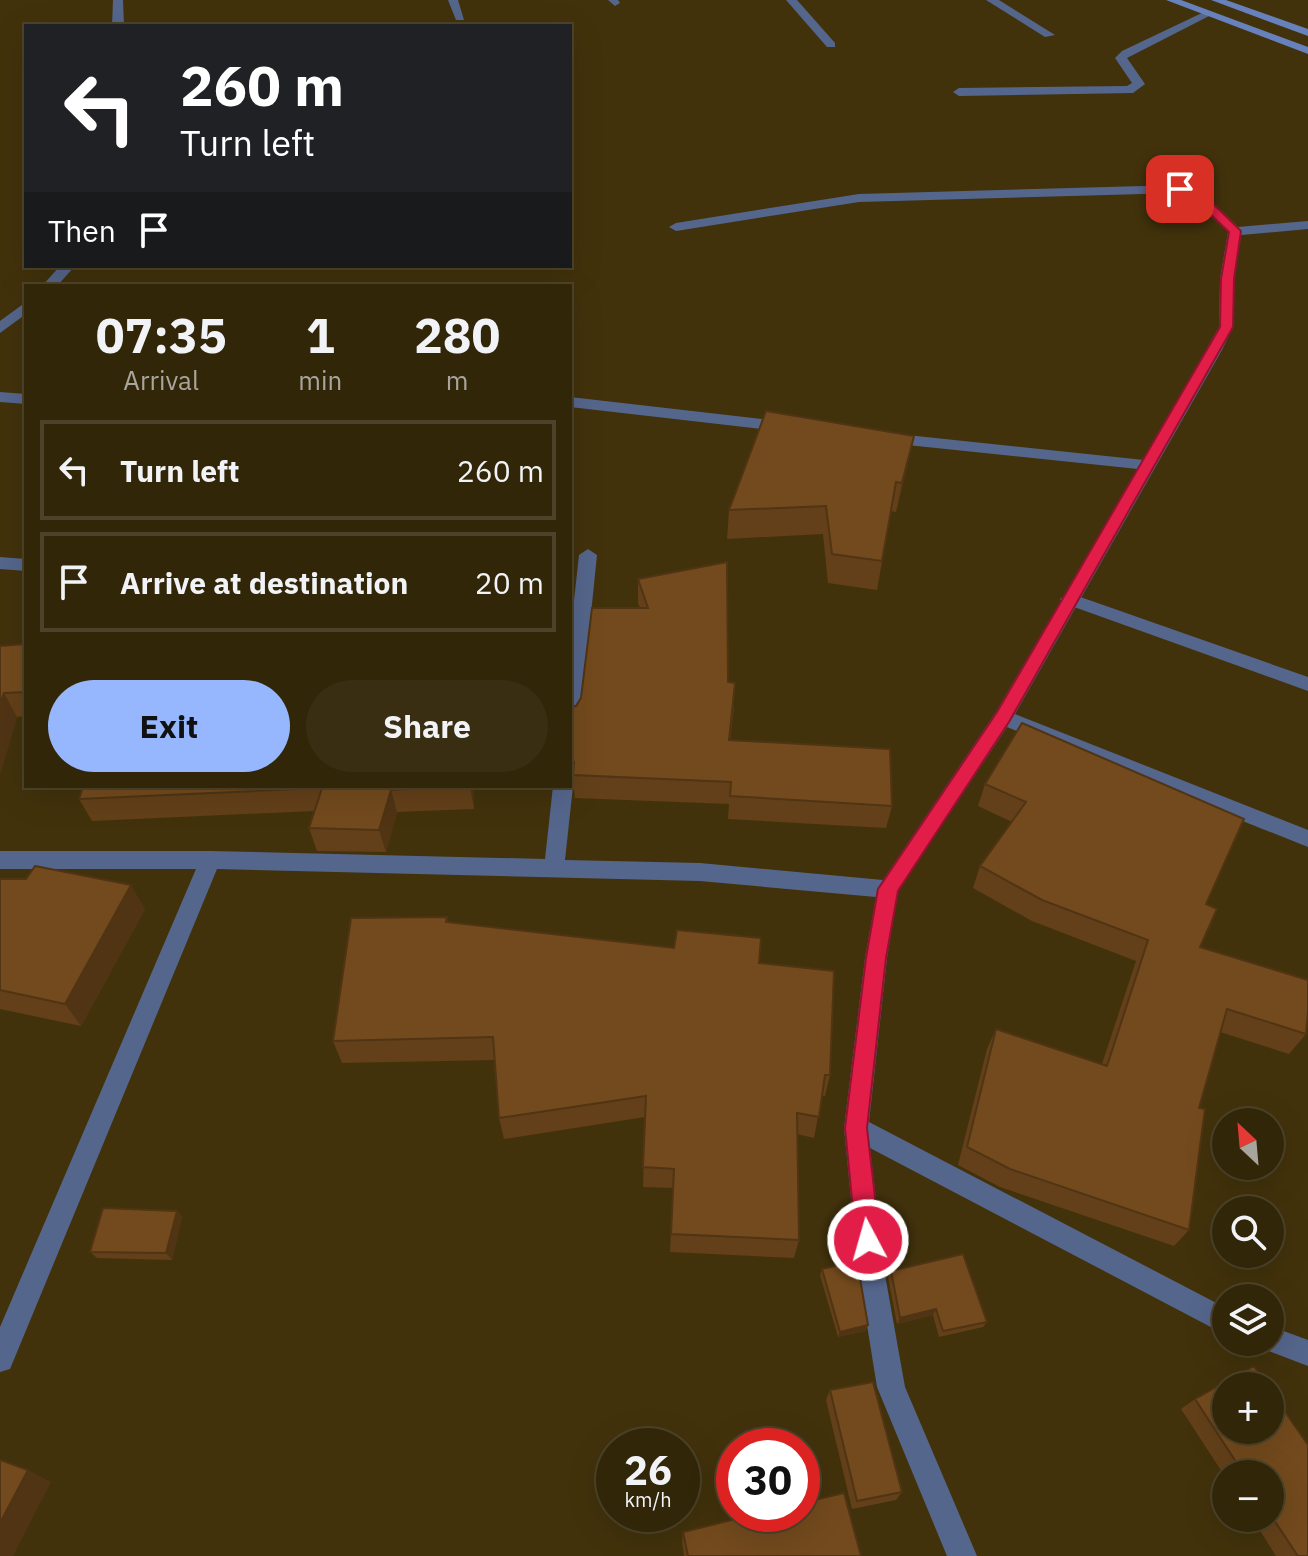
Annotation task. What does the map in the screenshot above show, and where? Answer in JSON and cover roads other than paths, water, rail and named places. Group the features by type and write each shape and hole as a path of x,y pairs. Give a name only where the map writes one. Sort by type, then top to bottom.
{"main road":[{"path":"1171,0 1308,51"},
{"path":"1216,0 1308,33"}],"street":[{"path":"118,0 118,24"},
{"path":"453,0 460,18"},
{"path":"791,0 831,45"},
{"path":"991,0 1049,35"},
{"path":"959,92 1129,90 1139,84 1121,58 1126,53 1208,14"},
{"path":"676,227 859,198 1180,189 1200,198 1235,231 1308,225"},
{"path":"962,1556 891,1387 871,1269 856,1128 876,958 888,889 1003,717 1226,327 1227,279 1235,231"},
{"path":"51,284 66,268"},
{"path":"0,329 24,308"},
{"path":"0,397 24,399"},
{"path":"572,402 803,428"},
{"path":"866,435 1146,465"},
{"path":"572,703 588,555"},
{"path":"0,563 24,565"},
{"path":"1069,599 1308,684"},
{"path":"1003,717 1308,839"},
{"path":"554,869 563,788"},
{"path":"0,860 210,860 700,872 888,889"},
{"path":"0,1359 7,1326 210,860"},
{"path":"856,1128 1212,1315"},
{"path":"1284,1344 1308,1353"}]}
